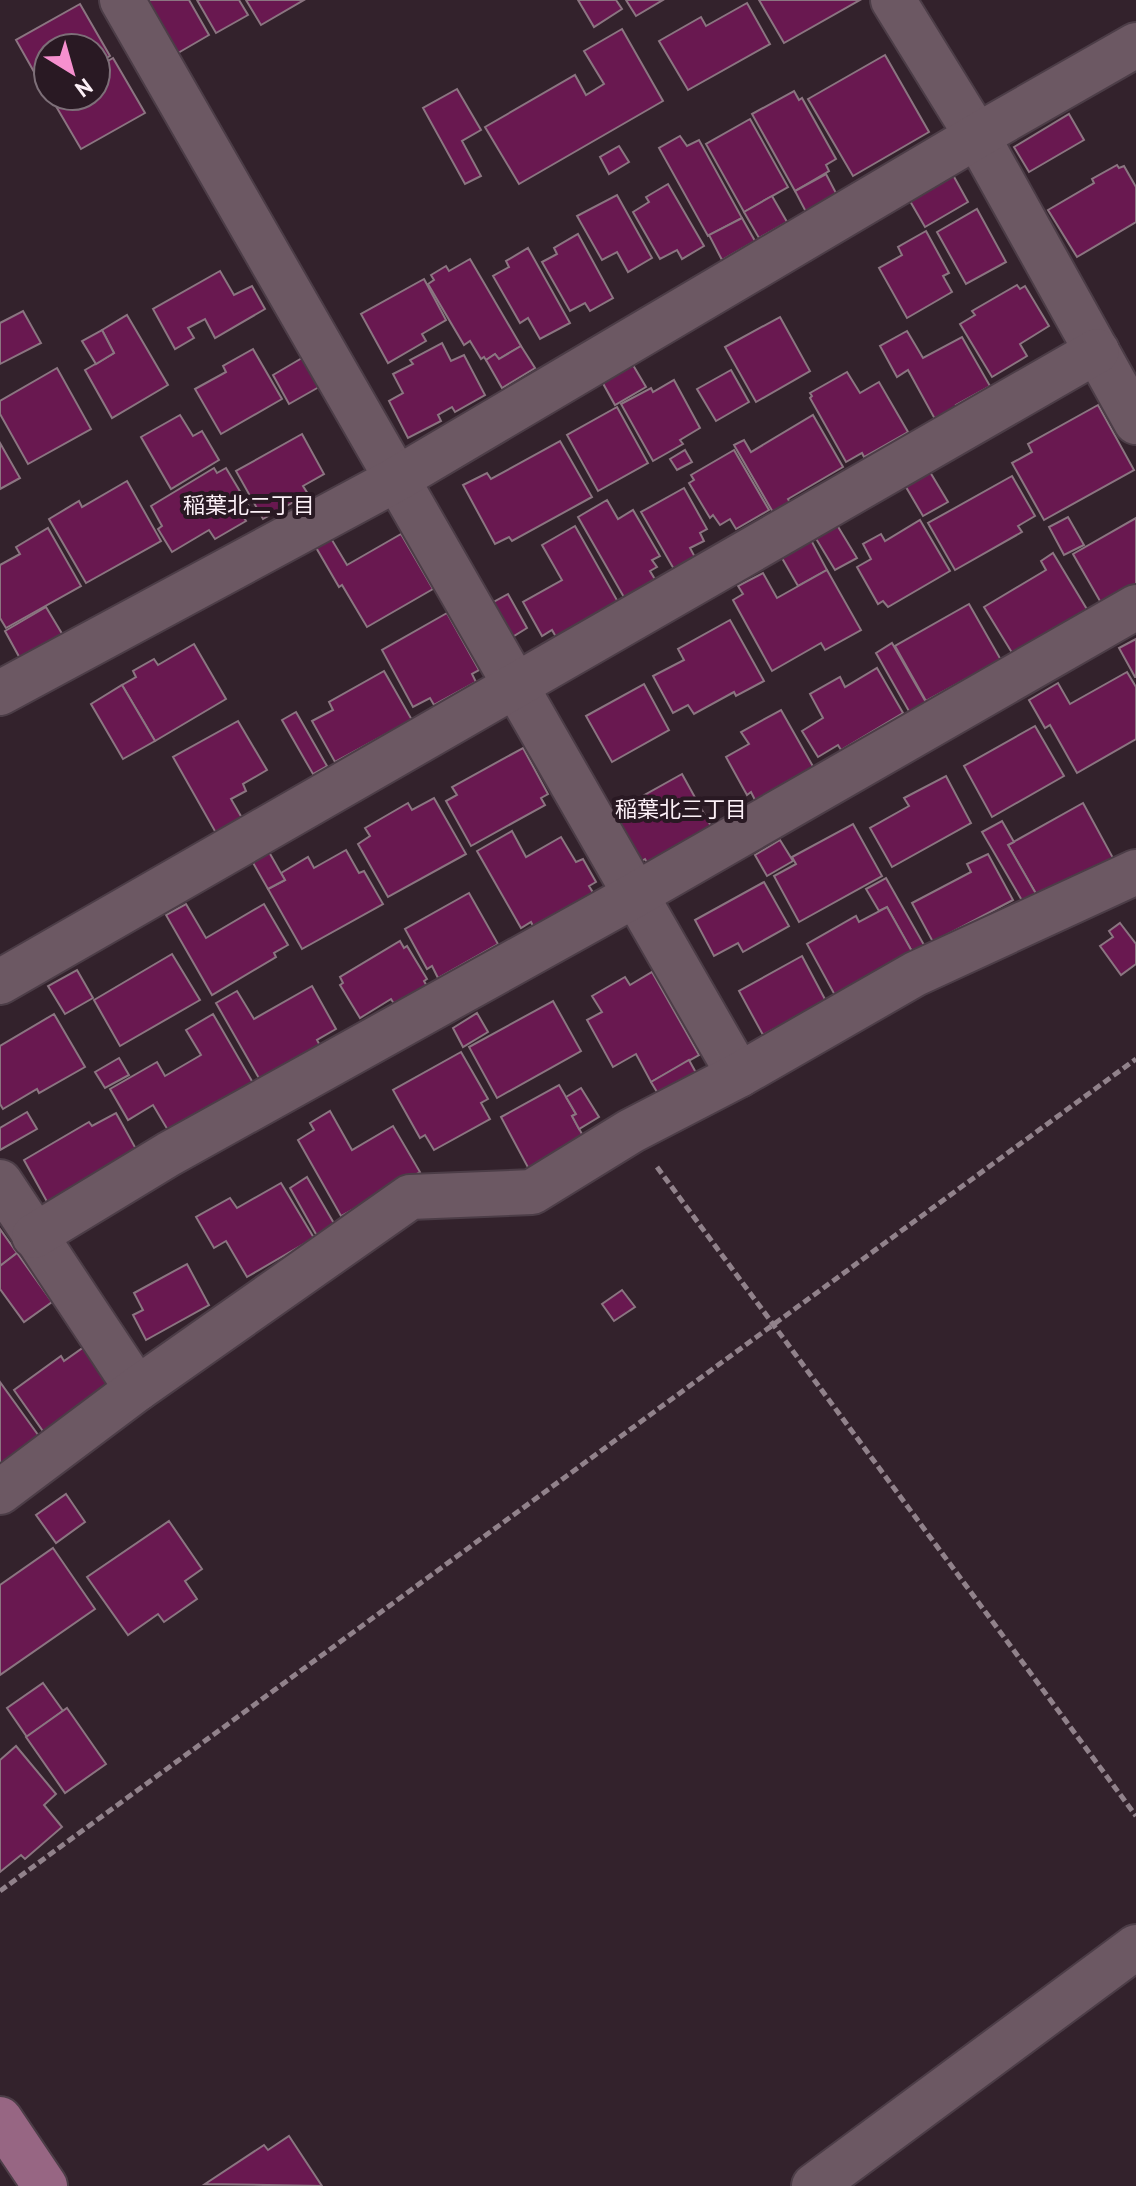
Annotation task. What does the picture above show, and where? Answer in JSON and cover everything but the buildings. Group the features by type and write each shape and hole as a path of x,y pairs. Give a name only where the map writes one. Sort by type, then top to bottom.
{"main road":[{"path":"0,2119 45,2186"}],"street":[{"path":"122,0 739,1075"},
{"path":"893,0 977,136 1136,422"},
{"path":"0,693 395,480 1136,45"},
{"path":"0,982 1097,351"},
{"path":"34,1236 169,1154 635,895 1136,607"},
{"path":"0,1492 137,1389 410,1197 532,1192 631,1131 739,1075 915,974 1136,872"},
{"path":"0,1182 137,1389"},
{"path":"814,2186 1136,1947"}],"path":[{"path":"0,1891 1136,1059"},
{"path":"631,1131 1136,1816"}],"district":[{"name":"稲葉北二丁目","path":"249,505"},
{"name":"稲葉北三丁目","path":"681,809"}]}
